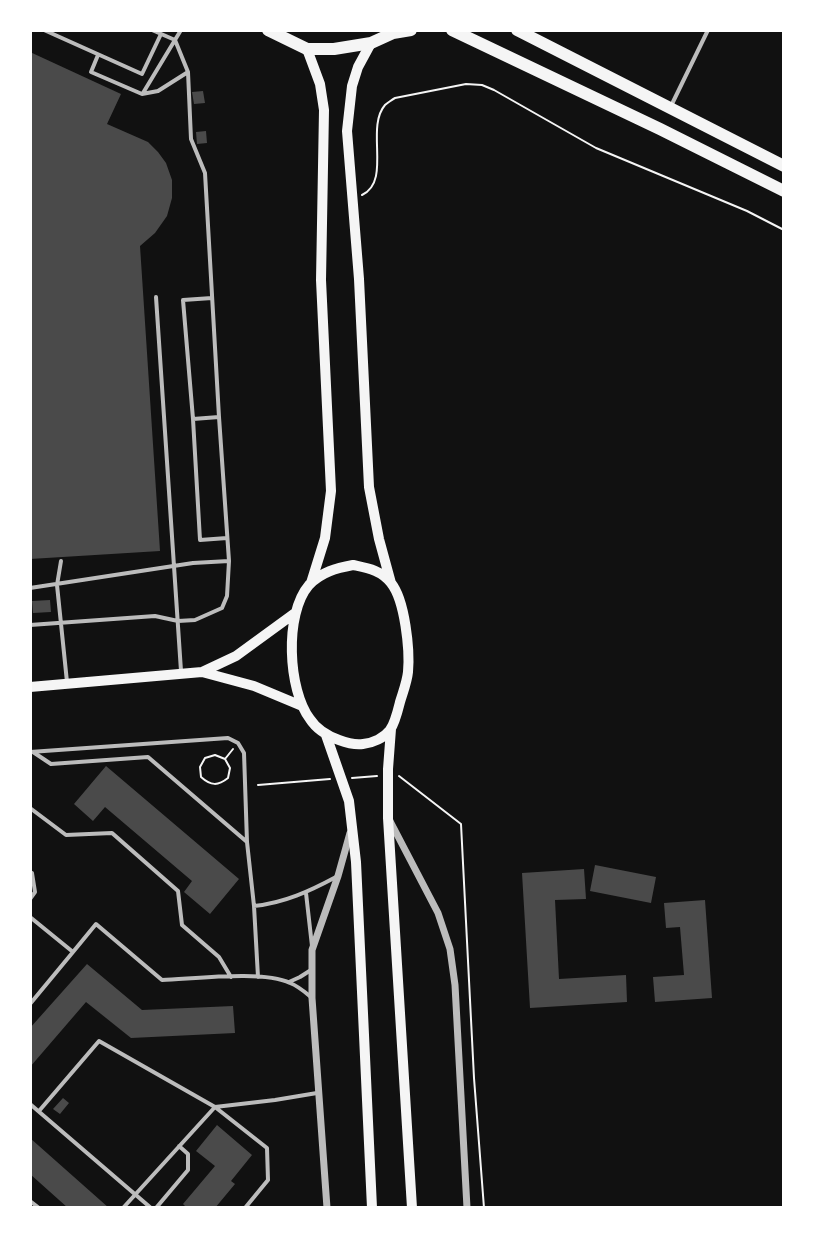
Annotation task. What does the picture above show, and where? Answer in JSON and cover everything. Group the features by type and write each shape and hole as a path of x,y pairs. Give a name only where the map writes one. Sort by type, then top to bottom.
{"highway":[{"path":"268,30 307,49 334,49 371,43 395,32 411,30"},
{"path":"452,30 784,191"},
{"path":"517,30 784,166"}],"main road":[{"path":"371,43 352,86 347,131 359,279 369,487 379,539 401,608 407,640 408,673 391,729 388,818 412,1208"},
{"path":"307,49 320,84 324,110 321,280 331,491 325,538 311,583"},
{"path":"391,583 375,570 353,565 332,569 311,583 302,595 295,613 292,646 294,679 302,706 311,721 326,735 362,745 379,740 391,729"},
{"path":"30,687 202,672 236,656 295,613"},
{"path":"202,672 254,686 302,706"},
{"path":"326,735 342,778 352,823 372,1208"}],"street":[{"path":"388,818 438,913 450,949 455,985 467,1208"},
{"path":"327,1208 312,998 312,950 338,876 352,823"}],"lane":[{"path":"44,30 142,74 161,34"},
{"path":"30,625 155,616 178,621 195,620 222,608 227,596 229,561 205,173 191,139 188,72 175,40 152,30"},
{"path":"142,94 181,30"},
{"path":"670,109 708,30"},
{"path":"98,55 91,72 142,94 158,91 188,72"},
{"path":"156,297 181,674"},
{"path":"212,298 183,300 200,540 227,538"},
{"path":"193,419 219,417"},
{"path":"61,561 57,585 67,684"},
{"path":"30,588 193,563 229,561"},
{"path":"31,752 228,738 238,743 244,753 247,842 258,977"},
{"path":"31,752 51,764 148,757 247,842"},
{"path":"30,808 66,835 112,833 178,891 182,925 219,957 231,977"},
{"path":"30,872 35,892 30,899"},
{"path":"254,906 306,893 338,876"},
{"path":"306,893 312,950"},
{"path":"30,917 73,952"},
{"path":"30,1004 96,924 162,980 258,977 289,982 312,998"},
{"path":"289,982 312,970"},
{"path":"39,1111 99,1041 215,1107 267,1148 268,1180 245,1208"},
{"path":"123,1208 215,1107 319,1092"},
{"path":"30,1104 154,1208 188,1170 188,1154 179,1146"},
{"path":"30,1201 39,1208"}],"path":[{"path":"351,199 371,191 375,182 378,129 385,104 395,98 466,84 482,85 596,148 747,211 784,230"},
{"path":"225,759 238,743"},
{"path":"215,755 225,759 230,768 228,778 220,785 209,784 201,777 200,767 205,758 215,755"},
{"path":"474,1078 484,1208"}],"building":[{"path":"30,52 121,94 107,124 148,142 166,163 172,180 172,198 167,216 155,233 140,246 160,551 30,559"},
{"path":"203,91 205,103 194,104 192,92"},
{"path":"206,131 207,143 197,144 196,132"},
{"path":"50,600 51,612 33,613 32,601"},
{"path":"106,766 239,879 210,914 184,892 192,881 105,807 93,821 74,804"},
{"path":"595,865 656,877 651,903 590,891"},
{"path":"584,869 586,899 555,900 559,979 626,975 627,1002 530,1008 522,873"},
{"path":"705,900 712,998 655,1002 653,977 684,975 680,927 666,928 664,903"},
{"path":"87,964 142,1010 233,1006 235,1033 131,1038 86,1002 30,1067 30,1028"},
{"path":"63,1098 69,1103 60,1114 53,1109"},
{"path":"217,1125 252,1155 231,1181 235,1184 215,1208 187,1208 183,1204 215,1166 196,1151"},
{"path":"30,1138 109,1208 68,1208 30,1174"}]}
